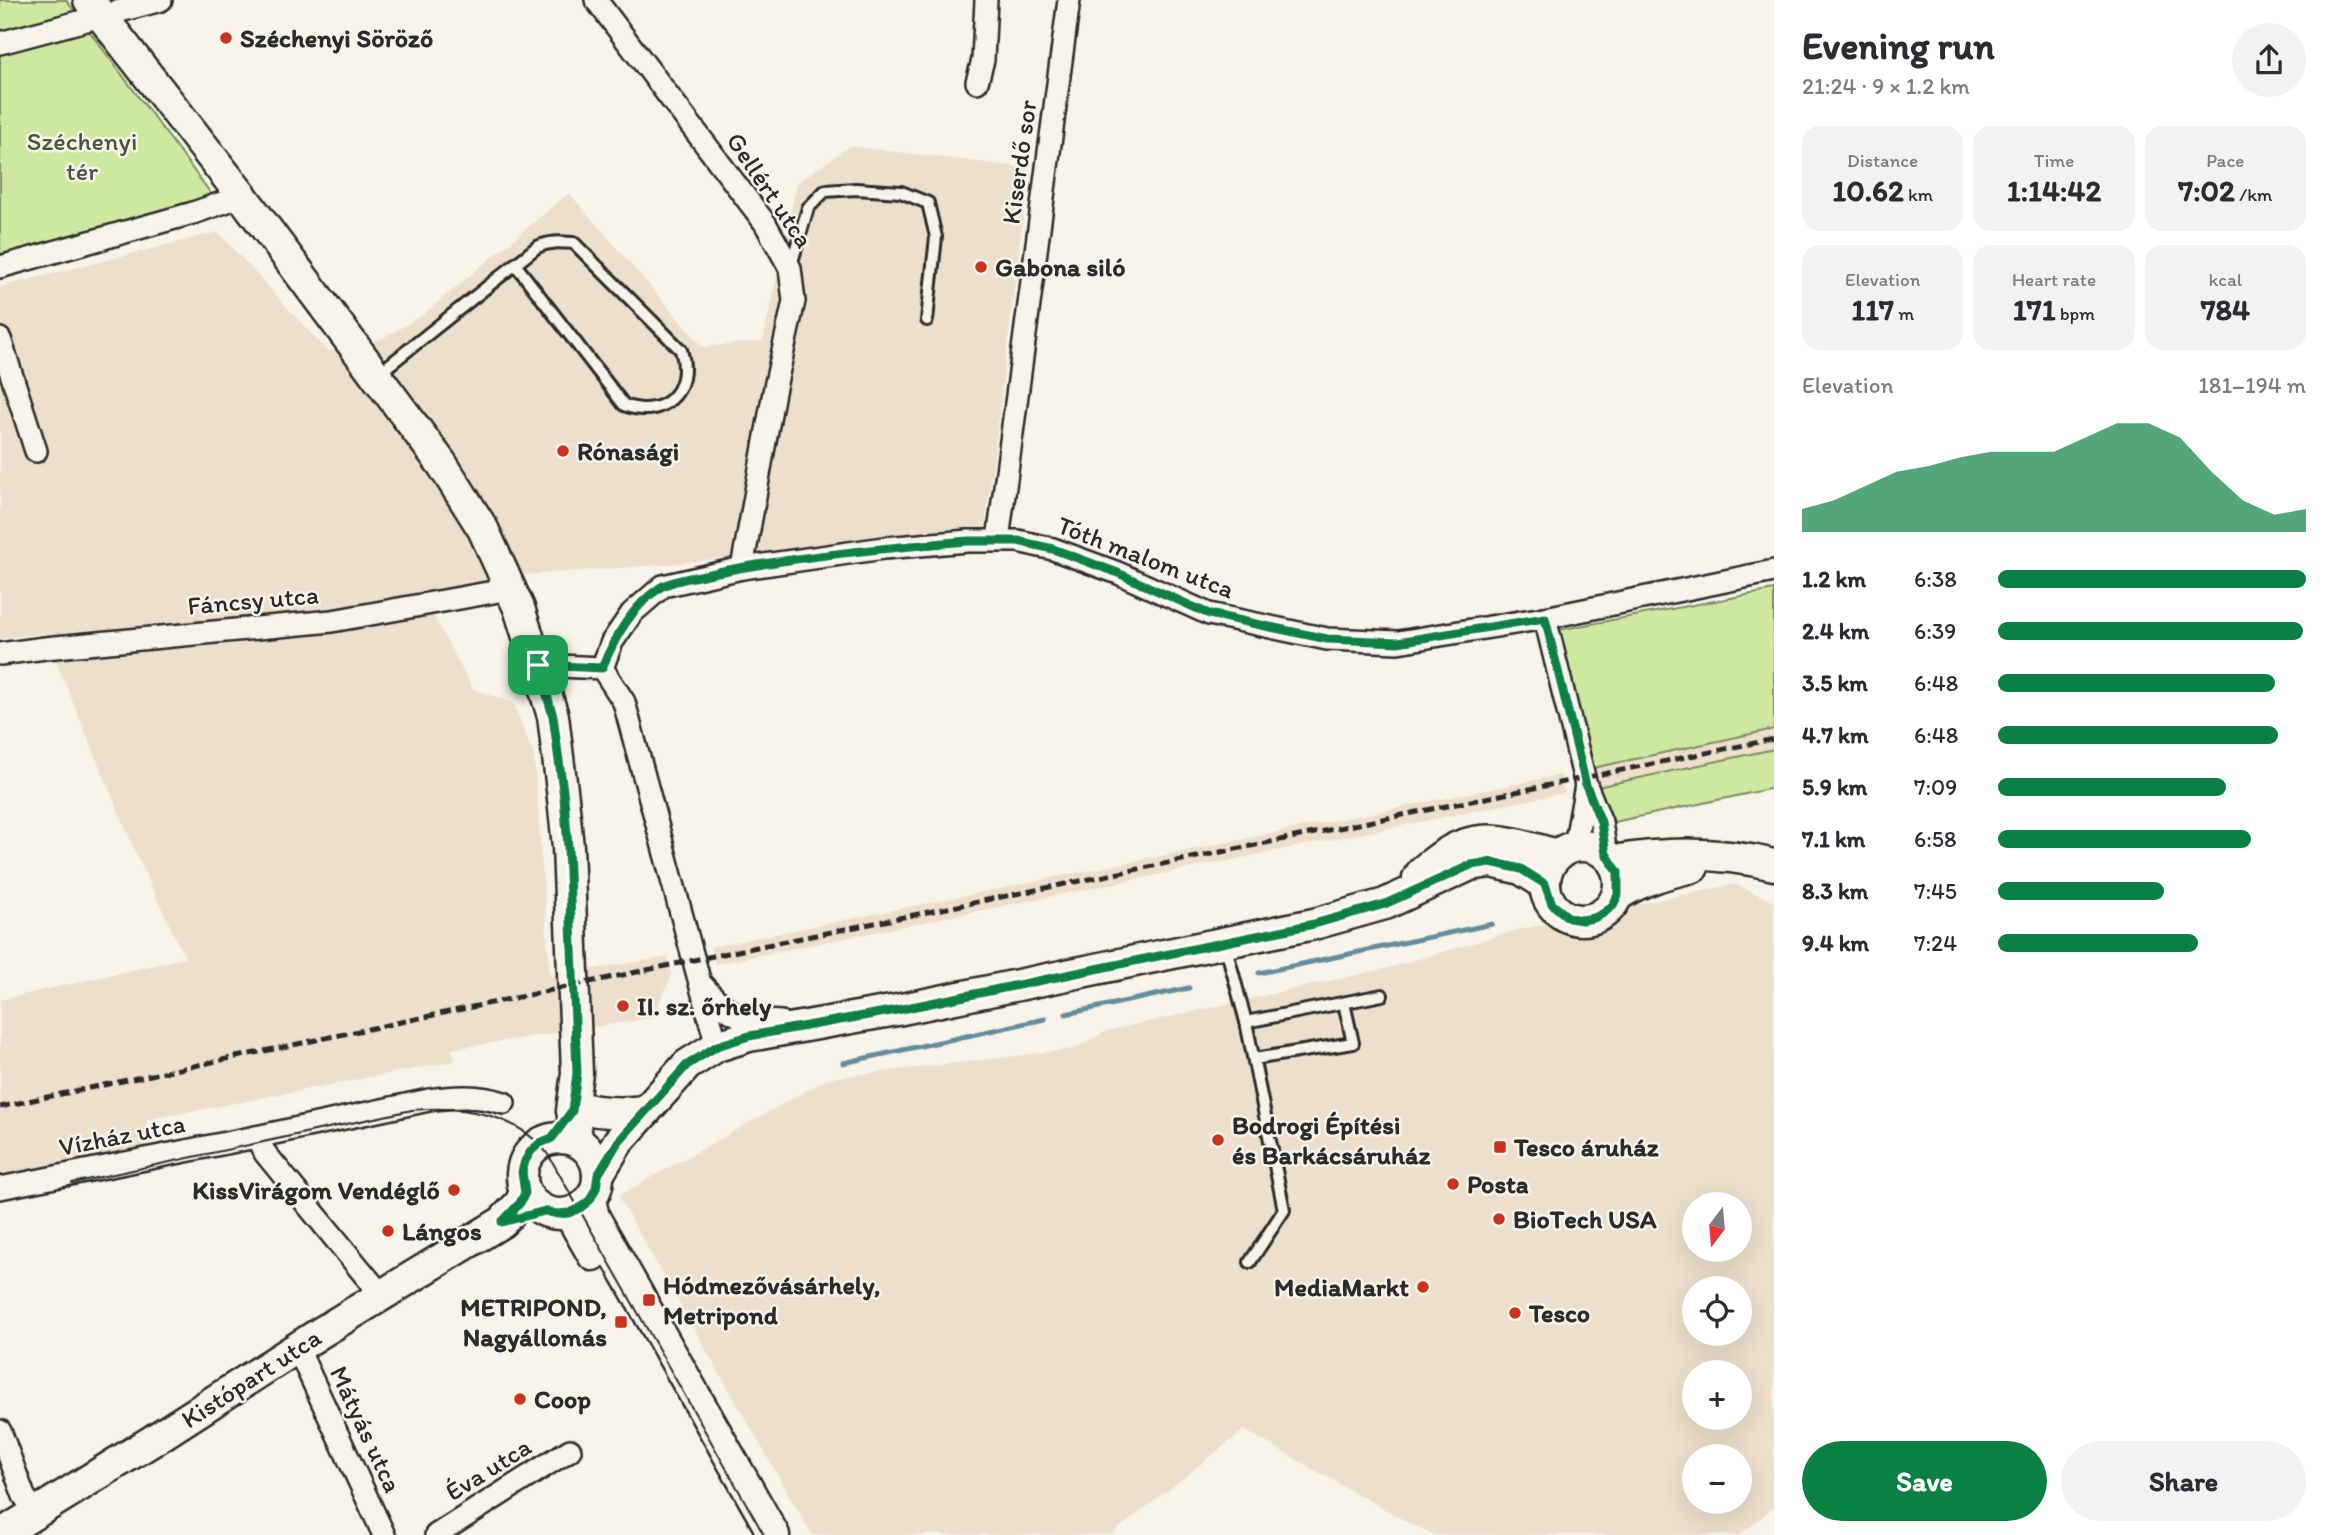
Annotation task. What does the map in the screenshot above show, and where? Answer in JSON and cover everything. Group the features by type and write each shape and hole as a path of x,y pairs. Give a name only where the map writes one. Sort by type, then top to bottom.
{"street":[{"path":"0,43 95,8 161,0"},
{"name":"Gellért utca","path":"596,0 765,223 790,268 794,301 774,392 742,568"},
{"path":"977,82 983,60 986,0"},
{"name":"Kiserdő sor","path":"998,540 1069,0"},
{"path":"95,8 242,196 442,464 483,529 519,608 553,716 568,847 577,1073 573,1109 565,1140"},
{"path":"0,267 193,213 242,196"},
{"path":"0,339 36,451"},
{"name":"Tóth malom utca","path":"602,668 612,642 632,613 663,586 742,568 884,548 968,541 1018,541 1053,549 1118,573 1209,614 1327,639 1398,642 1545,618 1774,571"},
{"name":"Fáncsy utca","path":"0,654 332,621 510,589"},
{"path":"1545,618 1586,785 1601,822 1609,858 1618,872 1618,895 1613,905 1594,918 1575,919 1559,912 1552,904 1545,884 1546,873 1566,851 1586,785"},
{"path":"538,665 602,668 624,702 717,1046"},
{"path":"1412,891 1421,872 1447,852 1486,840 1566,851 1588,846 1609,858 1682,855 1744,858 1774,865"},
{"path":"1618,895 1632,886 1663,874 1744,858"},
{"name":"Kistópart utca","path":"0,1535 297,1347 502,1222 520,1203 565,1198 687,1065 717,1046 749,1036 897,1010 1314,924 1385,904 1471,865 1491,862 1521,869 1545,884"},
{"path":"701,984 723,1008 744,1018 754,1021 822,1023"},
{"name":"Vízház utca","path":"0,1188 454,1097 484,1097 504,1103"},
{"path":"573,1109 619,1114 646,1111"},
{"path":"256,1137 265,1153 382,1296"},
{"path":"565,1198 596,1162 589,1151 565,1140 540,1143 531,1151 522,1172 594,1217 774,1535"},
{"path":"565,1198 756,1535"},
{"name":"Mátyás utca","path":"297,1347 384,1535"},
{"path":"0,1430 24,1496 36,1513"},
{"name":"Éva utca","path":"436,1535 570,1450"}],"lane":[{"path":"790,268 808,208 825,191 856,189 901,192 928,203 936,237 927,320"},
{"path":"376,376 537,247 547,243 574,243 681,351 685,375 680,390 663,405 649,410 636,410 624,405 516,264"},
{"path":"1225,942 1246,1022 1284,1210 1251,1262"},
{"path":"1246,1022 1382,995"},
{"path":"1254,1059 1353,1043 1343,1003"}],"shaded area":[{"path":"850,146 1029,168 985,528 662,565 523,575 401,601 434,617 473,689 513,703 534,756 550,976 668,957 672,975 652,1018 452,1049 455,1061 146,1120 150,1147 0,1178 0,1000 185,958 138,858 44,633 0,639 0,287 218,232 327,351 381,339 423,315 569,193 703,347 763,341 797,183"},
{"path":"1774,729 1774,749 1597,786 1593,768"},
{"path":"1560,775 1564,793 715,964 711,947"},
{"path":"1735,884 1774,902 1774,1507 1740,1535 1435,1535 1244,1430 1111,1535 812,1535 618,1196 829,1078 1074,1049 1107,1031 1388,968 1517,930"}],"green space":[{"name":"Széchenyi tér","path":"0,0 66,0 218,203 0,267"},
{"path":"1774,590 1774,729 1593,768 1558,630"},
{"path":"1774,749 1774,788 1614,822 1597,787"}],"waterway":[{"path":"1259,973 1492,924"},
{"path":"1066,1014 1189,988"},
{"path":"843,1063 1045,1019"}],"tram line":[{"path":"72,1183 412,1110 469,1111 505,1121 536,1141 549,1156 764,1535"}],"railway":[{"path":"0,1107 708,957 1774,739"}],"place":[{"name":"Széchenyi Söröző","path":"226,38"},
{"name":"Gabona siló","path":"981,267"},
{"name":"Rónasági","path":"563,451"},
{"name":"II. sz. őrhely","path":"623,1006"},
{"name":"Bodrogi Építési és Barkácsáruház","path":"1218,1140"},
{"name":"Tesco áruház","path":"1500,1147"},
{"name":"Posta","path":"1453,1184"},
{"name":"KissVirágom Vendéglő","path":"454,1190"},
{"name":"BioTech USA","path":"1499,1219"},
{"name":"Lángos","path":"388,1231"},
{"name":"MediaMarkt","path":"1423,1287"},
{"name":"Hódmezővásárhely, Metripond","path":"649,1300"},
{"name":"Tesco","path":"1515,1313"},
{"name":"METRIPOND, Nagyállomás","path":"621,1322"},
{"name":"Coop","path":"520,1399"}],"route":[{"path":"968,541 1018,541 1053,549 1118,573 1209,614 1269,629 1327,639 1398,642 1545,618 1586,785 1601,822 1606,854 1618,872 1618,895 1613,905 1594,918 1569,918 1552,904 1545,884 1521,869 1491,862 1471,865 1385,904 1314,924 897,1010 749,1036 717,1046 687,1065 618,1142 598,1175 590,1200 580,1208 569,1213 545,1211 502,1222 520,1203 525,1193 522,1172 531,1151 552,1138 572,1111 577,1073 564,798 553,716 538,665 602,668 612,642 632,613 663,586 694,577 884,548 968,541"}]}
